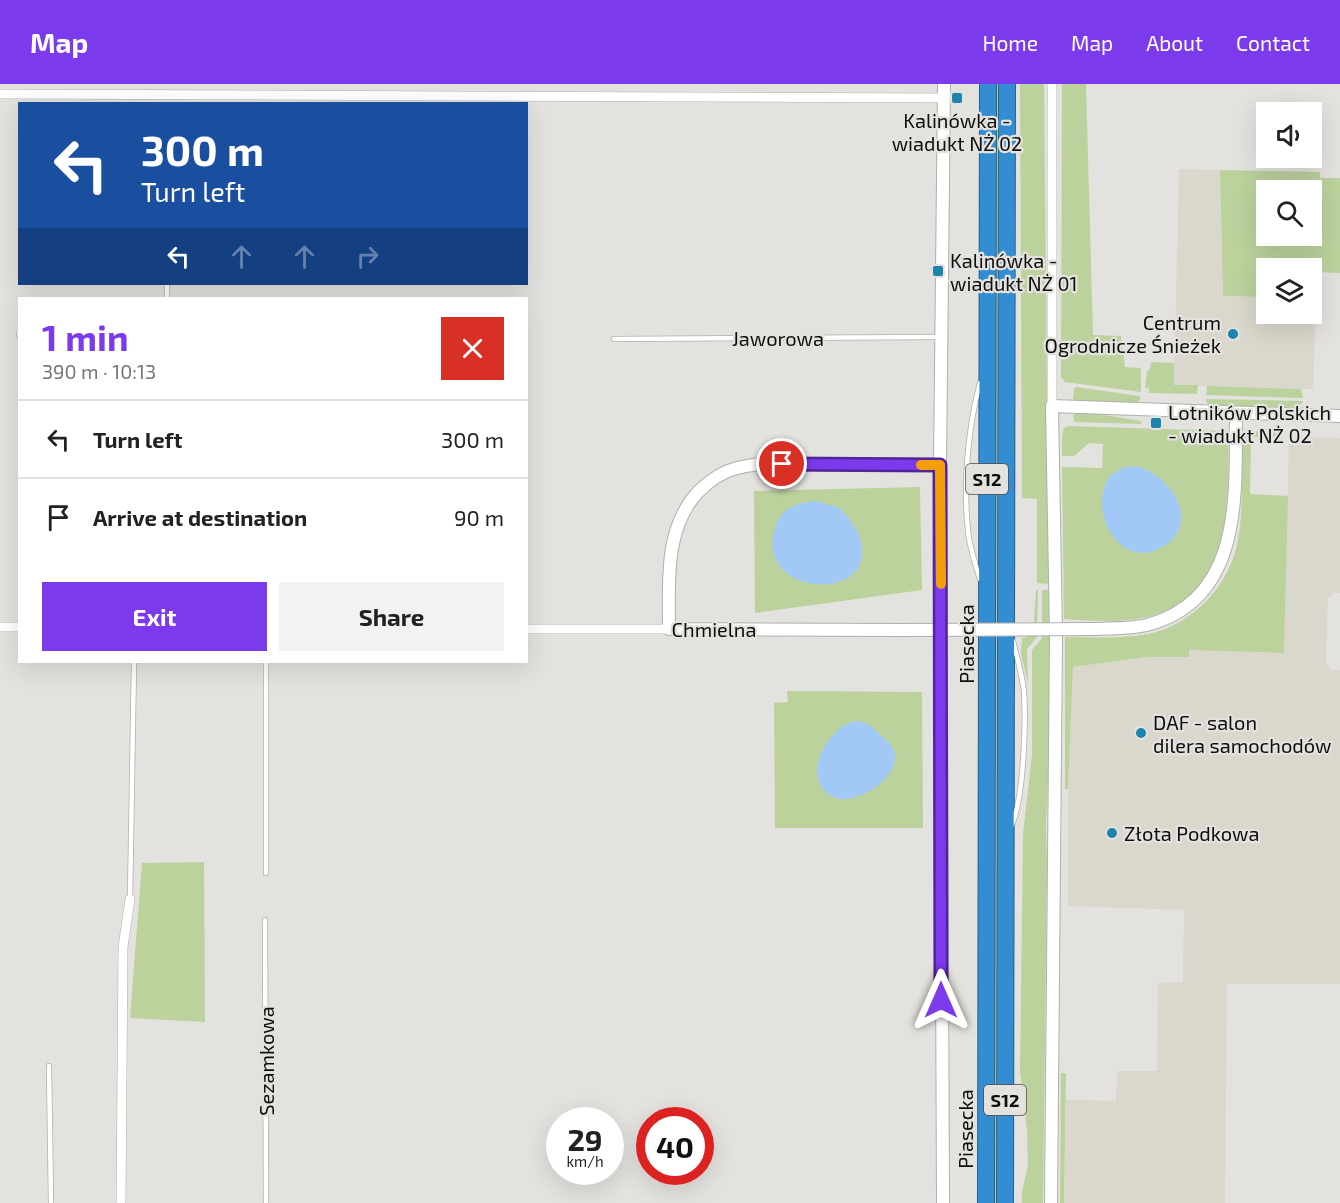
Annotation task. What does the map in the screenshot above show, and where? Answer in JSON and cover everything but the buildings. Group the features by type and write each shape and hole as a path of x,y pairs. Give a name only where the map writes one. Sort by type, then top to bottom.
{"highway":[{"name":"Piasecka","path":"986,1203 988,84"},
{"name":"Piasecka","path":"1005,1203 1007,84"}],"street":[{"path":"943,1203 940,465 944,84"},
{"path":"1051,1203 1056,635 1052,406 1052,84"},
{"path":"0,94 167,99 944,98"},
{"path":"1052,406 1340,416"},
{"name":"Chmielna","path":"528,629 1093,629 1128,628 1160,621 1184,608 1202,592 1212,580 1224,556 1232,525 1236,413"},
{"path":"669,629 672,541 679,520 688,504 709,481 735,468 759,464 940,465"},
{"path":"0,627 18,627"},
{"path":"121,1203 123,946 130,899"}],"lane":[{"name":"Jaworowa","path":"614,339 943,337"},
{"path":"130,899 134,663"},
{"path":"266,663 266,873"},
{"name":"Sezamkowa","path":"265,920 267,1203"},
{"path":"49,1066 51,1203"}],"shaded area":[{"path":"1179,169 1220,170 1223,296 1256,297 1256,324 1315,324 1313,389 1174,385"},
{"path":"1289,437 1340,438 1340,593 1333,593 1328,598 1326,660 1330,670 1340,670 1340,984 1227,984 1225,1203 1064,1203 1066,1100 1116,1101 1117,1071 1157,1071 1158,983 1183,982 1184,910 1068,906 1068,789 1073,667 1146,657 1188,657 1189,650 1284,653"}],"green space":[{"path":"994,84 998,84 999,1203 995,1203"},
{"path":"1020,84 1044,84 1049,584 1037,583 1037,499 1022,498"},
{"path":"1062,84 1086,84 1093,335 1121,336 1125,367 1141,368 1141,392 1065,382 1061,377"},
{"path":"1220,170 1320,172 1320,178 1340,178 1340,273 1322,272 1322,258 1256,258 1256,297 1223,296"},
{"path":"1151,362 1174,363 1174,385 1198,385 1197,394 1149,393 1149,388 1145,388"},
{"path":"1207,386 1301,389 1303,398 1206,395"},
{"path":"1076,387 1140,396 1140,400 1135,404 1073,401"},
{"path":"1206,399 1303,401 1299,407 1211,406"},
{"path":"1098,414 1141,421 1141,424 1074,422 1073,415"},
{"path":"1068,426 1228,431 1228,486 1220,542 1211,568 1196,589 1175,606 1147,617 1127,620 1064,619 1062,467 1102,468 1103,444 1089,443 1074,456 1062,456 1062,435 1064,428"},
{"path":"1246,431 1277,432 1277,437 1251,437 1250,494 1288,496 1284,653 1189,650 1189,657 1146,657 1073,667 1068,789 1065,789 1065,637 1117,637 1148,634 1180,622 1207,600 1227,572 1238,539 1242,503 1241,442"},
{"path":"920,487 922,590 755,613 754,491"},
{"path":"1036,590 1038,590 1037,637 1027,649 1028,684 1021,654 1022,638 1025,638 1034,622"},
{"path":"1042,590 1049,590 1043,1203 1022,1203 1028,1165 1027,1130 1020,1072 1023,835 1032,754 1032,650 1042,638"},
{"path":"787,691 922,692 923,828 775,828 774,703 788,702"},
{"path":"204,862 205,1022 130,1018 142,863"},
{"path":"1061,1073 1066,1073 1064,1203 1060,1203"}],"water":[{"path":"1125,467 1139,467 1156,475 1171,490 1180,508 1180,526 1176,534 1163,547 1154,551 1140,553 1128,549 1110,532 1105,519 1102,506 1107,481 1115,472"},
{"path":"816,501 840,508 860,538 861,560 852,575 835,583 816,584 796,579 781,567 773,550 776,526 783,514 797,505"},
{"path":"854,721 869,725 890,744 895,754 894,764 889,774 871,791 848,799 837,799 828,794 821,785 817,775 818,764 827,742 844,726"}],"slow traffic":[{"path":"921,465 940,465 941,584"}],"place":[{"name":"Kalinówka - wiadukt NŻ 02","path":"957,98"},
{"name":"Kalinówka - wiadukt NŻ 01","path":"938,271"},
{"name":"Centrum Ogrodnicze Śnieżek","path":"1233,334"},
{"name":"Lotników Polskich - wiadukt NŻ 02","path":"1156,423"},
{"name":"DAF - salon dilera samochodów","path":"1141,733"},
{"name":"Złota Podkowa","path":"1112,833"}],"route":[{"path":"782,464 940,465 941,1000"}]}
